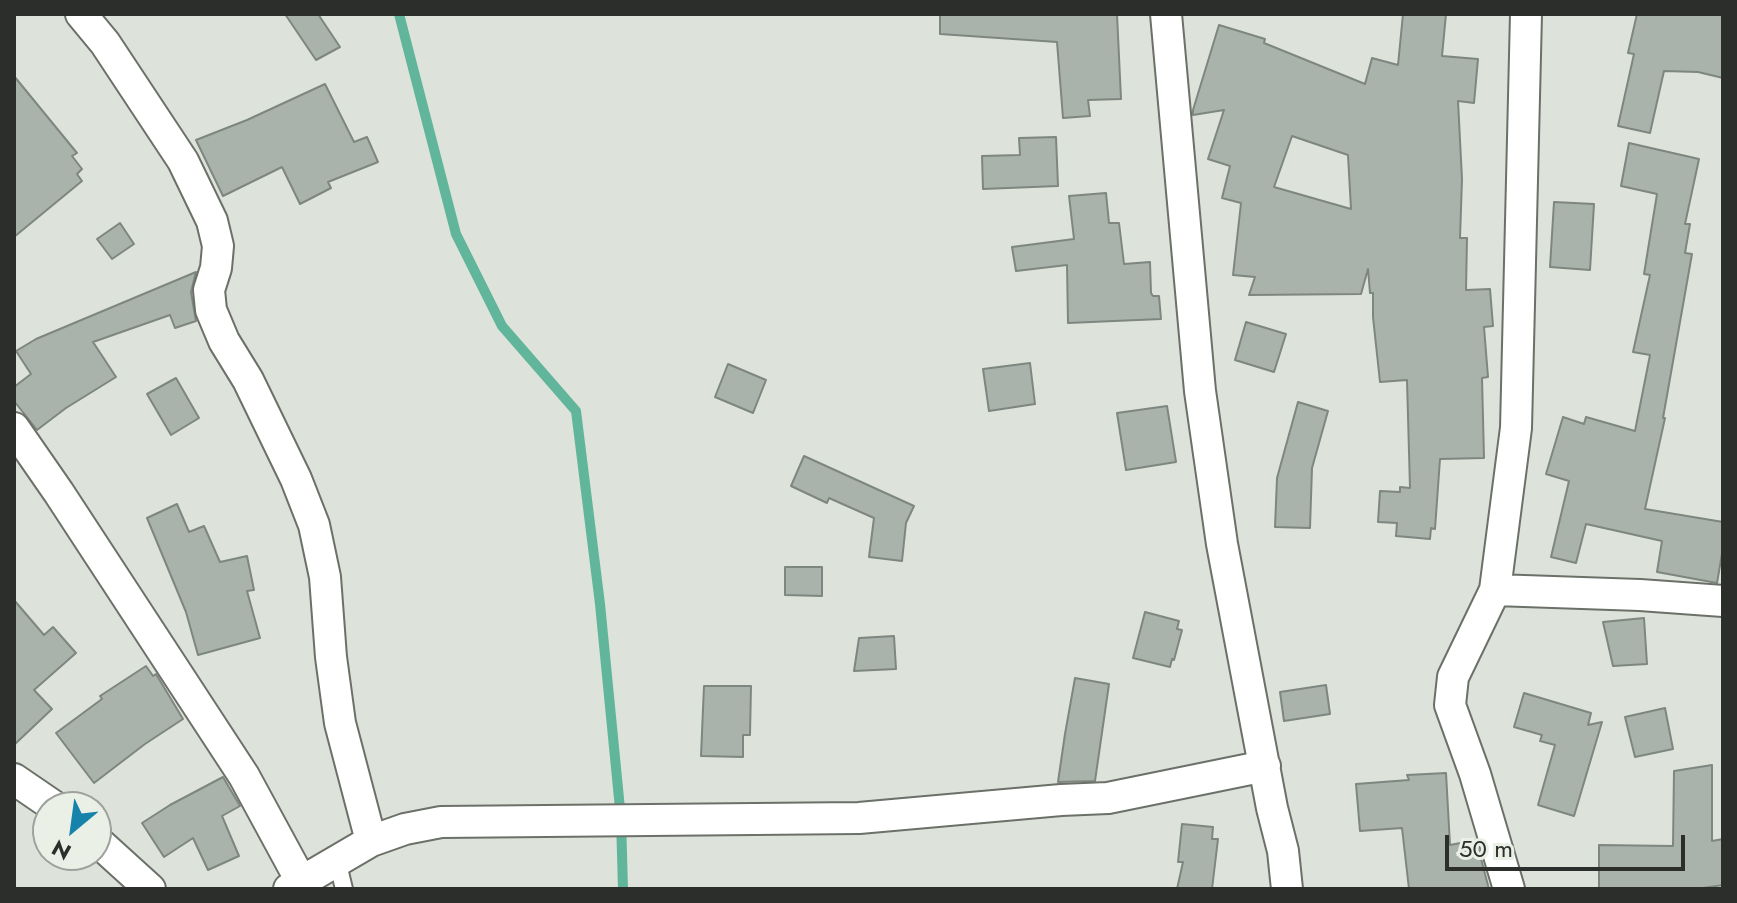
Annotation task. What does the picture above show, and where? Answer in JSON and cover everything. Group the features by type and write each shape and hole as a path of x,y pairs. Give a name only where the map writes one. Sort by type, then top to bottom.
{"street":[{"path":"81,14 105,43 183,161 212,221 218,246 216,268 209,290 211,310 296,479 314,525 325,577 340,723 371,841"},
{"path":"1166,14 1200,391 1222,544 1272,808 1283,851 1287,889"},
{"path":"1509,889 1475,774 1450,705 1453,677 1495,590 1516,428 1526,14"},
{"path":"14,428 244,776 295,885 371,841 405,829 441,822 859,818 1108,798 1265,766"},
{"path":"1495,590 1723,601"},
{"path":"14,779 32,791"},
{"path":"112,855 150,889"}],"lane":[{"path":"337,860 344,889"}],"building":[{"path":"285,14 318,14 340,47 316,60"},
{"path":"940,14 1117,14 1121,99 1088,100 1090,116 1063,118 1057,42 940,34"},
{"path":"1403,14 1446,14 1442,56 1478,59 1474,103 1458,101 1462,179 1460,238 1467,238 1466,290 1490,289 1493,326 1484,327 1488,377 1482,378 1484,458 1440,459 1435,529 1431,528 1430,539 1396,536 1397,523 1378,522 1380,491 1400,492 1400,487 1410,488 1407,380 1380,382 1373,293 1370,293 1368,269 1361,294 1249,295 1255,277 1233,275 1241,203 1222,198 1230,166 1208,159 1224,110 1193,115 1219,25 1265,39 1264,43 1365,84 1372,58 1398,65","holes":["1292,136 1348,155 1351,209 1274,187"]},
{"path":"1637,14 1723,14 1723,78 1698,72 1664,71 1650,133 1618,126 1634,54 1628,53"},
{"path":"14,76 77,153 72,156 82,169 77,174 82,181 14,237"},
{"path":"325,84 354,142 367,137 378,162 328,182 331,188 300,204 282,167 223,196 196,140"},
{"path":"1056,137 1058,186 983,189 982,156 1020,155 1019,138"},
{"path":"1629,143 1699,159 1685,224 1690,224 1685,253 1692,254 1665,418 1645,509 1723,522 1723,548 1717,583 1657,572 1662,541 1586,524 1576,563 1551,557 1569,481 1546,474 1563,417 1584,424 1586,417 1635,431 1650,355 1633,352 1650,275 1644,274 1657,194 1621,186"},
{"path":"1106,193 1109,223 1119,223 1124,264 1150,262 1151,293 1159,296 1161,319 1068,323 1067,265 1016,271 1012,247 1074,239 1069,196"},
{"path":"1554,202 1594,204 1590,270 1550,267"},
{"path":"120,223 134,244 112,259 97,239"},
{"path":"196,272 191,292 196,321 175,328 170,315 93,342 116,377 37,430 14,401 14,387 31,374 16,351 36,339"},
{"path":"1246,322 1286,334 1274,372 1235,360"},
{"path":"1030,363 1035,404 989,411 983,369"},
{"path":"728,364 766,380 753,413 715,397"},
{"path":"176,378 199,418 171,435 147,394"},
{"path":"1298,402 1328,411 1312,468 1310,528 1275,527 1277,478"},
{"path":"1167,406 1176,462 1126,470 1117,413"},
{"path":"804,456 914,506 906,523 902,561 869,557 874,518 829,498 827,503 791,486"},
{"path":"177,504 189,532 204,526 220,562 247,556 254,590 247,591 260,638 198,655 186,612 147,518"},
{"path":"785,567 822,567 822,596 785,595"},
{"path":"14,600 44,635 53,627 76,653 34,690 52,709 14,745"},
{"path":"1145,612 1179,621 1177,629 1182,630 1170,667 1133,658"},
{"path":"1644,618 1647,664 1613,666 1603,622"},
{"path":"894,636 896,669 854,671 859,638"},
{"path":"146,666 153,676 156,674 183,719 94,783 56,733 102,699 100,696"},
{"path":"1075,678 1109,684 1095,781 1058,782 1065,734"},
{"path":"1326,685 1330,714 1284,721 1280,692"},
{"path":"704,686 751,686 750,735 743,735 743,757 701,756"},
{"path":"1524,693 1591,713 1588,725 1602,722 1574,816 1538,805 1555,745 1540,741 1542,735 1514,727"},
{"path":"1665,708 1673,749 1635,757 1625,717"},
{"path":"1712,765 1712,841 1723,839 1723,885 1696,889 1599,889 1599,845 1673,846 1674,771"},
{"path":"1446,773 1450,845 1476,840 1489,889 1409,889 1402,828 1360,831 1356,784 1409,780 1407,775"},
{"path":"223,777 240,806 222,816 239,856 208,870 193,838 164,857 142,823"},
{"path":"1182,824 1213,827 1212,839 1218,839 1212,889 1177,889 1183,862 1178,862"}],"waterway":[{"path":"399,14 456,234 502,326 576,411 600,604 621,819 623,889"}]}
